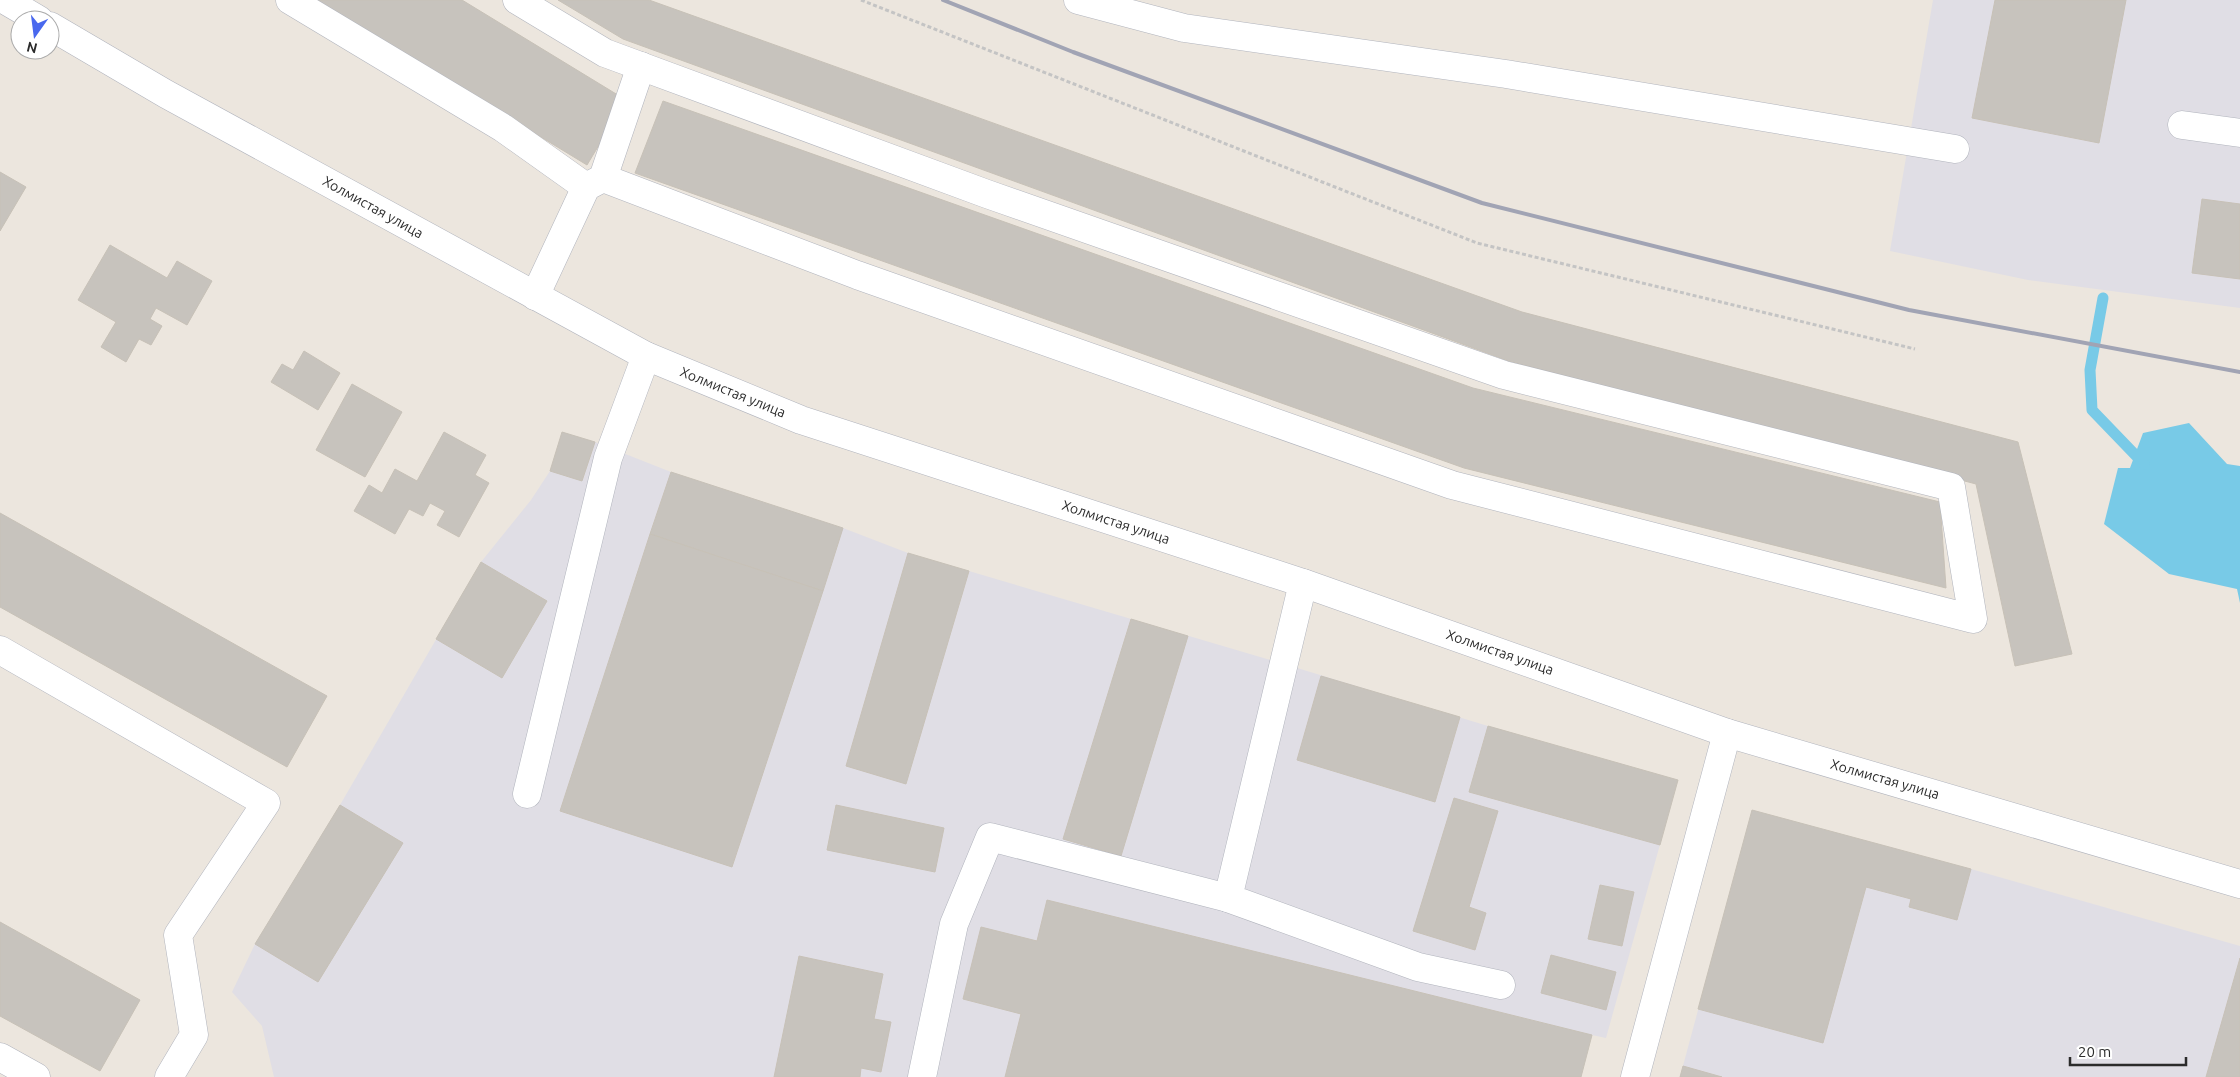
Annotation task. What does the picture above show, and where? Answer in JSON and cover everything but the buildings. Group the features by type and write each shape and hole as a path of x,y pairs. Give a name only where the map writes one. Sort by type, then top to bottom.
{"street":[{"path":"5,0 22,10"},
{"path":"290,0 595,182 1452,485 1973,619 1951,487 1504,375 996,198 605,53 517,0"},
{"path":"1078,0 1184,28 1506,74 1955,149"},
{"name":"Холмистая улица","path":"60,32 174,98 646,356 801,420 1304,583 1727,733 2240,884"},
{"path":"535,296 595,182 641,66"},
{"path":"2182,125 2240,132"},
{"path":"527,794 608,458 646,356"},
{"path":"1228,898 1304,583"},
{"path":"0,650 266,804 178,935 194,1035 169,1077"},
{"path":"1635,1077 1727,733"},
{"path":"922,1077 954,924 990,837 1228,898 1418,967 1501,985"},
{"path":"0,1057 36,1077"}],"path":[{"path":"861,0 1477,243 1914,349"}],"shaded area":[{"path":"1933,0 2240,0 2240,308 2028,280 1890,251"},
{"path":"562,432 595,442 671,472 843,528 908,553 1488,726 1678,780 1606,1038 1592,1035 1581,1077 274,1077 262,1026 232,992 255,944 340,805 481,562 531,500 550,471"},
{"path":"1752,810 1971,869 2240,946 2240,1077 1680,1077"}],"water":[{"path":"2189,423 2227,464 2240,466 2240,603 2237,589 2169,574 2104,524 2118,468 2130,468 2143,433"}],"waterway":[{"path":"2103,298 2090,370 2092,410 2144,464"}],"railway":[{"path":"943,0 1073,52 1482,203 1909,310 2240,372"}]}
